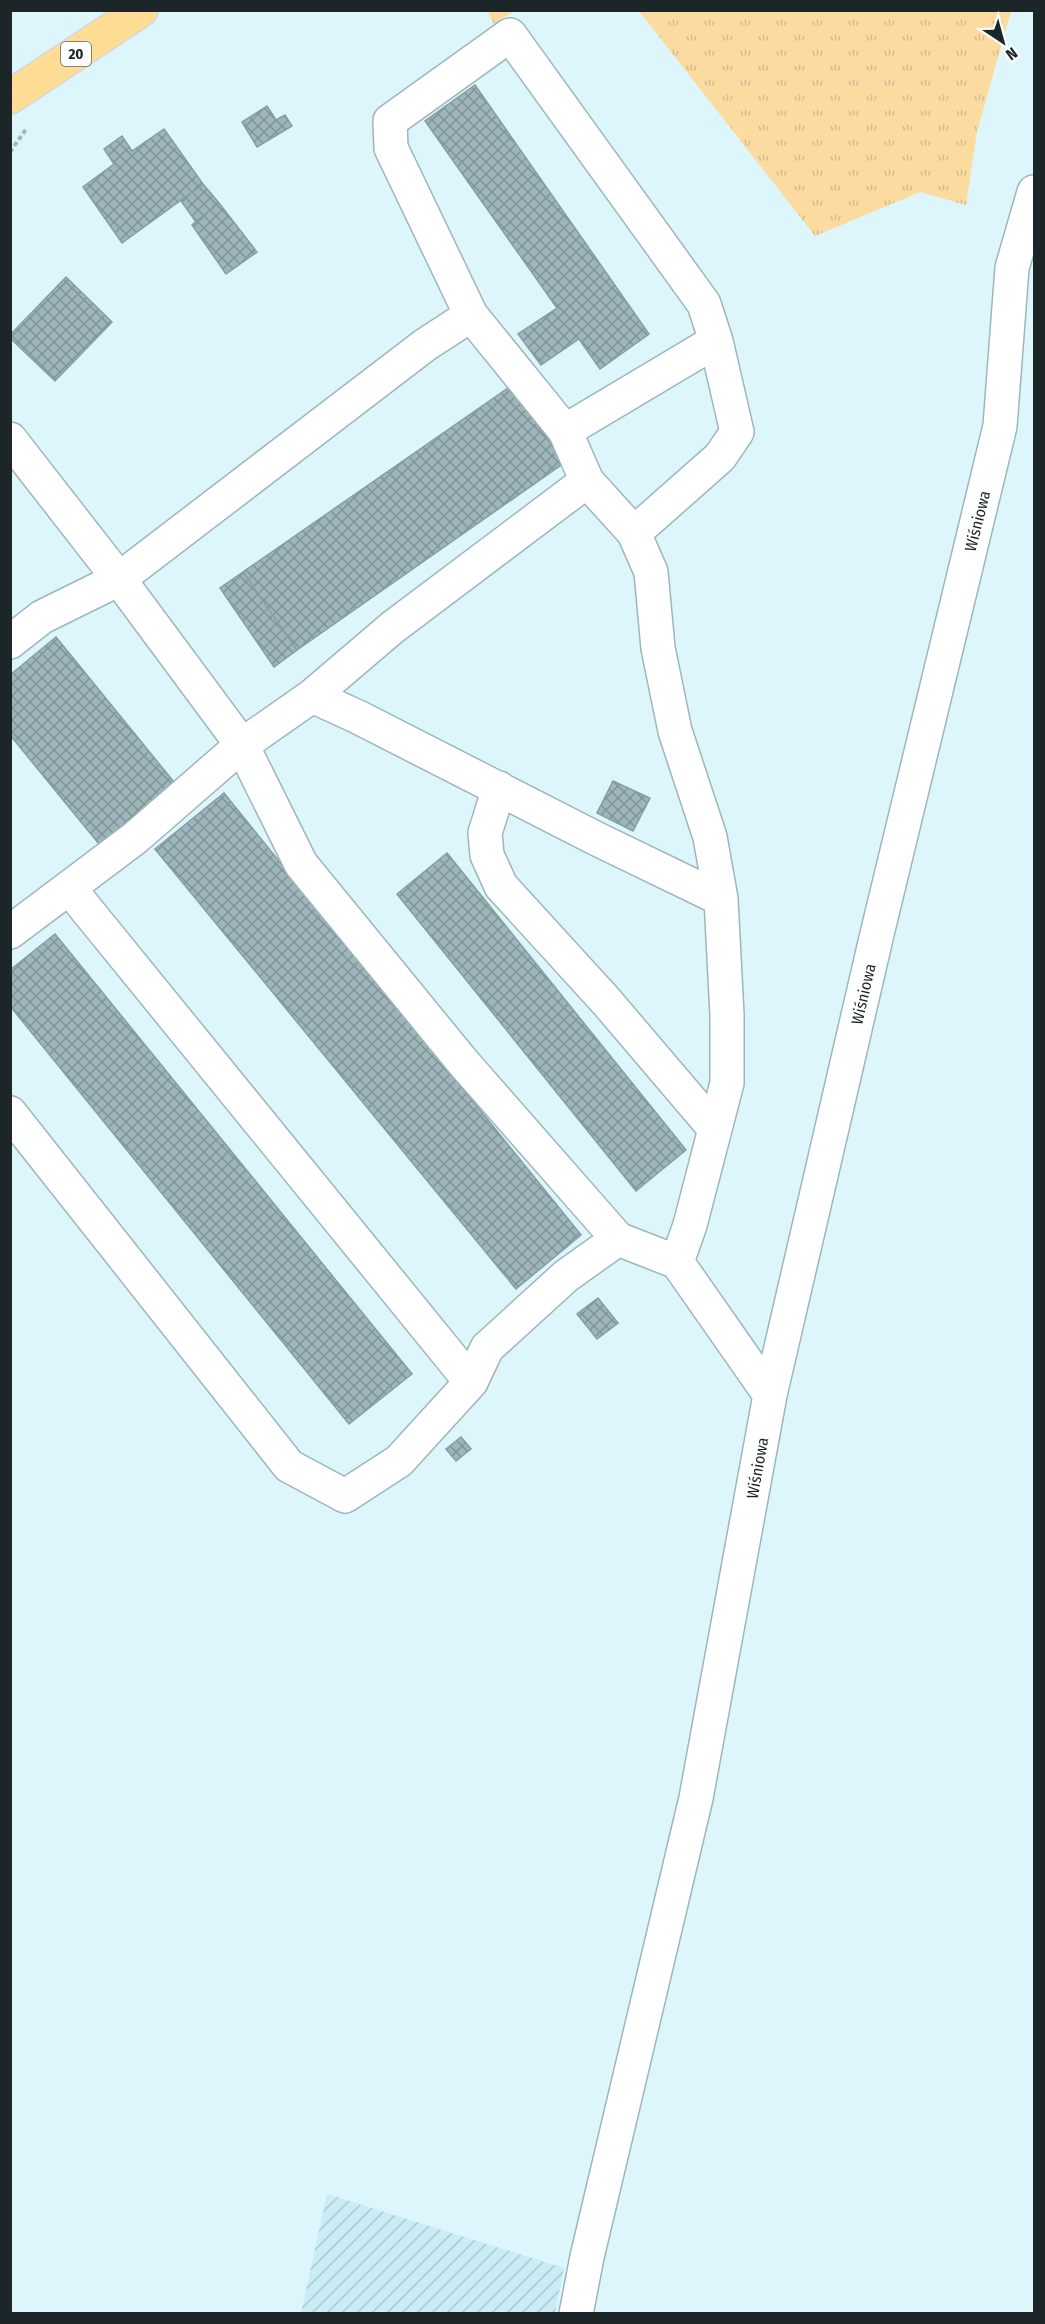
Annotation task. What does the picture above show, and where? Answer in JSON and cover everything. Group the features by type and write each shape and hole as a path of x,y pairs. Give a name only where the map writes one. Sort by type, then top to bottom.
{"main road":[{"name":"20","path":"10,97 141,10"}],"street":[{"path":"634,533 720,457 736,432 716,341 704,304 510,35 390,121 391,148 471,315 565,431 587,481 634,533 651,572 658,648 673,721 710,837 721,899 727,1015 727,1083 690,1225 677,1262"},
{"name":"Wiśniowa","path":"576,2313 587,2257 696,1798 770,1395 880,923 1000,426 1012,268 1035,192"},
{"path":"10,642 42,617 119,579 425,345 471,315"},
{"path":"565,431 716,341"},
{"path":"10,439 119,579 242,745 301,864 462,1061 618,1239 677,1262 770,1395"},
{"path":"10,932 135,838 242,745 312,696 393,627 587,481"},
{"path":"312,696 721,899"},
{"path":"499,788 485,833 487,855 501,886 606,1001 715,1129"},
{"path":"69,888 471,1382"},
{"path":"10,1113 289,1467 345,1496 399,1461 471,1382 487,1347 566,1276 618,1239"}],"shaded area":[{"path":"327,2194 564,2268 555,2313 301,2313"}],"green space":[{"path":"487,11 514,11 494,24"},
{"path":"639,11 1011,11 977,132 966,205 920,192 815,236"}],"building":[{"path":"475,85 649,334 600,369 579,339 541,365 518,334 557,308 425,121"},
{"path":"267,106 276,120 285,115 292,126 257,147 242,122"},
{"path":"164,129 203,184 122,243 83,187 114,164 104,149 122,136 132,151"},
{"path":"203,184 219,203 196,222 181,201"},
{"path":"219,203 257,252 226,274 192,225"},
{"path":"66,277 112,322 55,381 10,338 10,335"},
{"path":"511,386 564,463 297,650 243,572"},
{"path":"243,572 297,650 274,667 220,588"},
{"path":"56,637 178,787 103,849 10,735 10,675"},
{"path":"613,781 650,798 633,831 597,813"},
{"path":"224,793 581,1235 516,1289 155,849"},
{"path":"447,853 686,1150 636,1191 397,894"},
{"path":"55,934 412,1374 349,1424 10,1006 10,970"},
{"path":"598,1298 618,1323 597,1339 577,1314"},
{"path":"461,1437 471,1449 456,1461 446,1449"}]}
